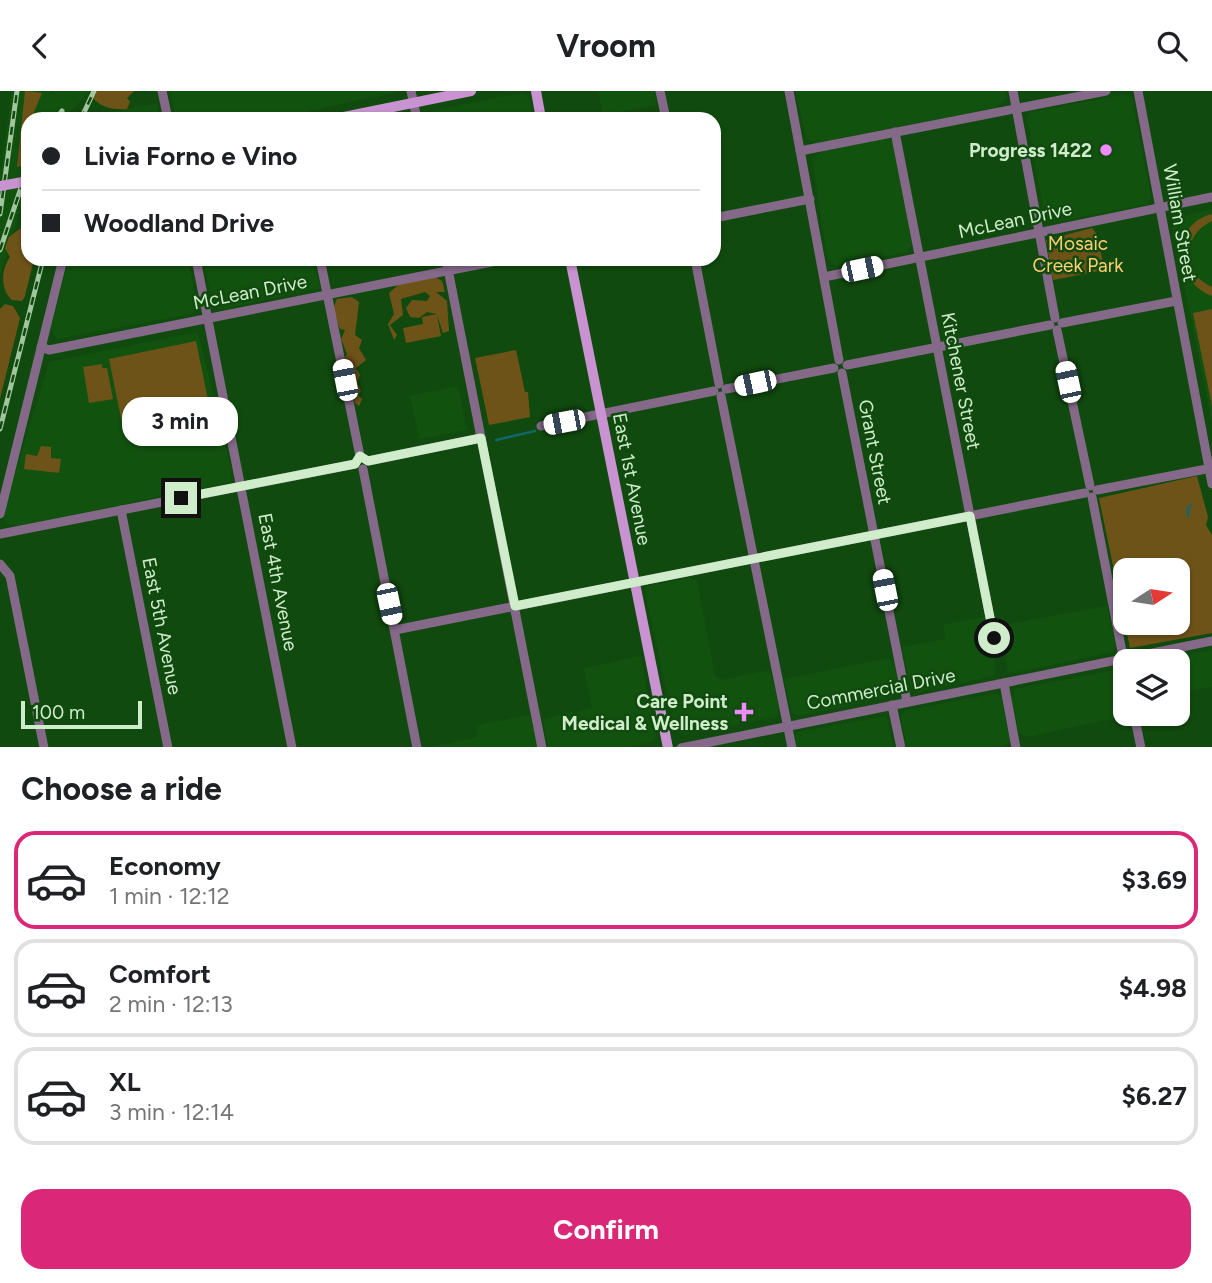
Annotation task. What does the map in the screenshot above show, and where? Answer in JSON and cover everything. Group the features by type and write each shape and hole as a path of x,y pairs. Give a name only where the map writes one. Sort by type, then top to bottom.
{"main road":[{"path":"359,112 412,97 471,91"},
{"path":"536,91 540,112"},
{"path":"0,186 21,182"},
{"name":"East 1st Avenue","path":"571,266 668,747"}],"street":[{"path":"162,91 166,112"},
{"path":"660,91 664,112"},
{"name":"Grant Street","path":"789,91 907,702"},
{"path":"1013,91 1056,324 1122,649"},
{"path":"800,151 1106,91"},
{"name":"William Street","path":"1138,91 1212,484"},
{"name":"Kitchener Street","path":"895,132 994,638"},
{"name":"McLean Drive","path":"824,277 1212,197"},
{"path":"721,217 810,199"},
{"path":"0,514 61,266"},
{"name":"East 4th Avenue","path":"197,266 292,747"},
{"path":"322,266 418,747"},
{"path":"447,266 542,747"},
{"name":"McLean Drive","path":"41,347 49,350 473,266"},
{"path":"696,266 792,747"},
{"path":"541,426 1176,301"},
{"path":"0,534 481,438"},
{"path":"395,630 1210,468"},
{"name":"East 5th Avenue","path":"121,510 168,747"},
{"path":"0,564 10,576 44,747"},
{"name":"Commercial Drive","path":"1180,649 1212,641"},
{"name":"Commercial Drive","path":"681,747 1003,683 1113,665"},
{"path":"1003,683 1016,747"},
{"path":"892,705 901,747"},
{"path":"1137,726 1141,747"}],"shaded area":[{"path":"12,91 49,91 51,95 55,91 90,91 70,112 21,112 21,207 0,275 0,176"},
{"path":"170,91 400,91 306,112 174,112"},
{"path":"598,91 654,91 657,105 619,112 602,112"},
{"path":"796,91 1005,91 1007,98 994,108 816,143 806,138"},
{"path":"522,93 529,96 532,112 429,112"},
{"path":"1128,94 1132,100 1151,198 1148,204 1049,223 1045,219 1027,117 1031,112"},
{"path":"157,103 159,112 112,112"},
{"path":"889,137 894,142 912,244 907,252 836,266 827,257 812,158 824,151"},
{"path":"1212,209 1212,423 1171,219"},
{"path":"67,266 189,266 197,309 191,314 57,339 51,329"},
{"path":"205,266 315,266 320,288 219,310 213,305"},
{"path":"198,332 231,469 230,482 18,526 5,523 3,514 49,362"},
{"path":"458,386 467,430 419,439 410,396"},
{"path":"690,578 697,581 715,676 721,680 764,671 771,673 779,708 777,717 685,735 675,731 645,590 649,586"},
{"path":"1107,606 1116,645 1113,652 1014,673 1008,671 999,629 1002,625"},
{"path":"984,617 996,669 993,676 918,692 911,690 902,647 945,639 943,625"},
{"path":"1212,650 1212,687 1190,691 1190,654"},
{"path":"640,656 656,735 652,742 627,747 548,747 543,719 592,708 584,668"},
{"path":"888,658 894,662 900,689 897,695 799,716 792,713 784,679"},
{"path":"1113,671 1113,719 1027,737 1019,733 1012,700 1015,689"},
{"path":"997,693 1002,699 1010,743 998,747 907,747 901,717 904,711"},
{"path":"530,715 538,747 431,747 478,737 476,725"},
{"path":"886,716 894,747 797,747 795,736 798,732"}],"green space":[{"path":"25,91 42,93 34,112 23,112"},
{"path":"96,91 134,91 127,98 130,102 127,109 122,109 108,108 100,104 93,98"},
{"path":"21,129 21,166 17,167"},
{"path":"1212,214 1212,221 1195,235 1189,254 1195,273 1212,287 1212,296 1199,289 1190,279 1182,254 1183,241 1189,229 1198,220"},
{"path":"21,228 21,266 32,266 22,301 12,300 5,290 4,273 10,257 5,248 9,237"},
{"name":"Mosaic Creek Park","path":"1092,228 1096,233 1105,270 1053,280 1046,240"},
{"path":"407,277 417,281 435,277 442,281 445,292 436,292 447,301 449,331 443,333 437,315 441,336 406,343 403,328 423,324 422,317 437,314 427,312 419,318 410,317 406,308 412,300 427,301 430,296 425,292 401,299 403,315 390,325 397,335 394,340 388,324 394,314 389,293"},
{"path":"352,297 359,302 355,335 362,340 359,348 366,360 356,368 360,375 357,382 361,391 358,395 362,399 359,406 354,402 356,396 352,394 351,375 344,359 347,354 341,339 345,330 340,329 333,309 337,299"},
{"path":"5,304 13,306 20,318 0,399 0,309"},
{"path":"1212,309 1212,406 1193,313"},
{"path":"196,341 210,410 123,428 109,359"},
{"path":"516,350 525,392 528,392 530,417 489,425 475,358"},
{"path":"102,364 102,368 107,368 113,399 89,403 83,367"},
{"path":"41,446 51,447 51,458 61,459 59,473 24,469 26,454 37,456"},
{"path":"1197,476 1208,517 1206,525 1212,535 1212,633 1130,648 1127,635 1190,635 1190,558 1113,558 1113,566 1099,498"}],"waterway":[{"path":"496,440 535,431"},
{"path":"1188,516 1191,505"}],"railway":[{"path":"0,214 17,91"},
{"path":"84,112 94,91"},
{"path":"0,250 21,188"},
{"path":"0,429 41,266"}],"place":[{"name":"Progress 1422","path":"1106,150"},
{"name":"Care Point Medical & Wellness","path":"744,712"}],"route":[{"path":"181,498 355,464 360,456 368,461 481,438 515,606 970,516 994,638"}]}
